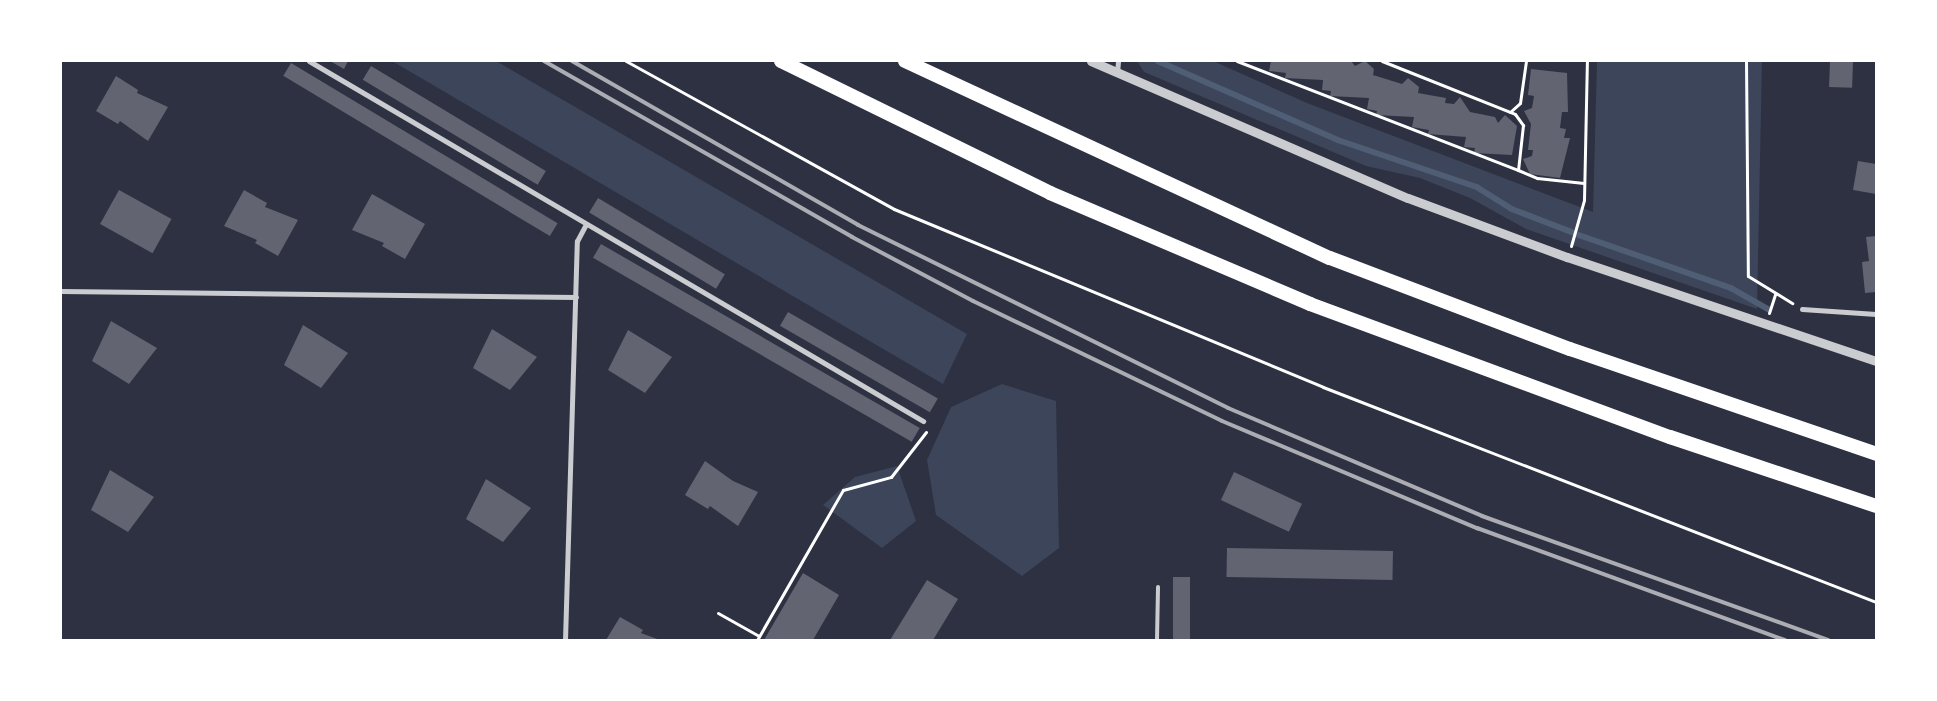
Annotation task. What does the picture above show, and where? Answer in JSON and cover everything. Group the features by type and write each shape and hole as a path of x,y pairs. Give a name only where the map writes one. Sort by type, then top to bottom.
{"highway":[{"path":"781,61 1050,193 1310,304 1670,438 1876,506"},
{"path":"905,61 1330,258 1570,349 1876,454"}],"street":[{"path":"309,61 923,421"},
{"path":"1091,61 1117,74 1399,194 1567,257 1876,361"},
{"path":"1117,74 1118,61"},
{"path":"565,640 577,241 586,224"},
{"path":"61,290 576,297"},
{"path":"1802,309 1876,314"}],"lane":[{"path":"1157,640 1158,587"}],"path":[{"path":"626,61 894,209 1323,387 1876,602"},
{"path":"1237,61 1537,178 1584,183"},
{"path":"1382,61 1510,112 1523,125 1518,170"},
{"path":"1510,112 1520,103 1526,61"},
{"path":"1567,257 1583,211 1587,61"},
{"path":"1746,61 1748,276 1802,309"},
{"path":"718,613 758,638 843,490 891,477 930,425 923,421"}],"shaded area":[{"path":"392,61 496,61 967,334 943,384"},
{"path":"1137,61 1213,61 1307,103 1593,212 1597,61 1762,61 1757,309 1526,229 1470,198 1420,178 1366,166 1144,72"},
{"path":"1002,384 1056,401 1059,548 1022,576 936,515 927,460 951,407"},
{"path":"897,466 916,521 882,548 823,505 855,477"}],"building":[{"path":"330,61 348,61 344,69"},
{"path":"1271,61 1351,61 1355,66 1365,61 1374,69 1373,75 1402,84 1408,78 1419,87 1418,93 1446,98 1445,103 1454,104 1460,97 1470,112 1495,117 1498,123 1505,115 1517,126 1512,155 1474,153 1475,148 1464,147 1466,137 1428,134 1429,130 1412,127 1414,117 1376,115 1377,111 1367,109 1369,98 1330,96 1331,91 1322,90 1323,80 1285,78 1286,73 1269,71"},
{"path":"1830,61 1853,62 1852,88 1829,87"},
{"path":"291,63 558,223 550,236 283,76"},
{"path":"371,66 546,171 538,185 363,80"},
{"path":"1531,69 1567,73 1568,112 1562,112 1560,128 1566,129 1564,138 1570,138 1560,178 1530,174 1523,159 1532,156 1533,150 1528,150 1531,124 1524,111 1532,108 1534,96 1528,95"},
{"path":"116,76 138,90 137,93 168,107 148,141 120,121 118,124 96,111"},
{"path":"1858,161 1876,164 1876,194 1853,190"},
{"path":"119,190 171,219 153,253 100,224"},
{"path":"244,190 267,203 265,207 298,220 278,256 255,243 257,240 224,226"},
{"path":"372,194 425,224 405,259 382,246 384,243 352,230"},
{"path":"598,198 725,274 716,289 589,213"},
{"path":"1876,236 1876,292 1865,293 1862,262 1869,261 1866,237"},
{"path":"601,244 920,428 912,442 593,258"},
{"path":"788,312 938,399 930,412 780,326"},
{"path":"111,321 157,348 129,384 92,361"},
{"path":"303,325 348,353 321,388 284,365"},
{"path":"492,329 537,357 510,390 473,368"},
{"path":"628,330 672,357 645,393 608,370"},
{"path":"705,461 733,481 758,492 738,526 710,506 708,509 685,495"},
{"path":"110,470 154,497 128,532 91,510"},
{"path":"1234,472 1302,504 1289,532 1221,500"},
{"path":"486,479 531,508 503,542 466,519"},
{"path":"1227,548 1393,551 1392,580 1226,577"},
{"path":"803,573 839,595 813,640 764,640"},
{"path":"1173,577 1190,577 1190,640 1173,640"},
{"path":"927,580 958,599 933,640 890,640"},
{"path":"620,617 643,630 641,633 660,640 606,640"}],"waterway":[{"path":"1158,61 1338,140 1477,187 1512,209 1572,232"},
{"path":"1579,235 1731,288 1768,309"}],"railway":[{"path":"544,61 852,237 973,301 1222,421 1477,528 1785,640"},
{"path":"572,61 858,225 1228,408 1482,516 1828,640"}]}
